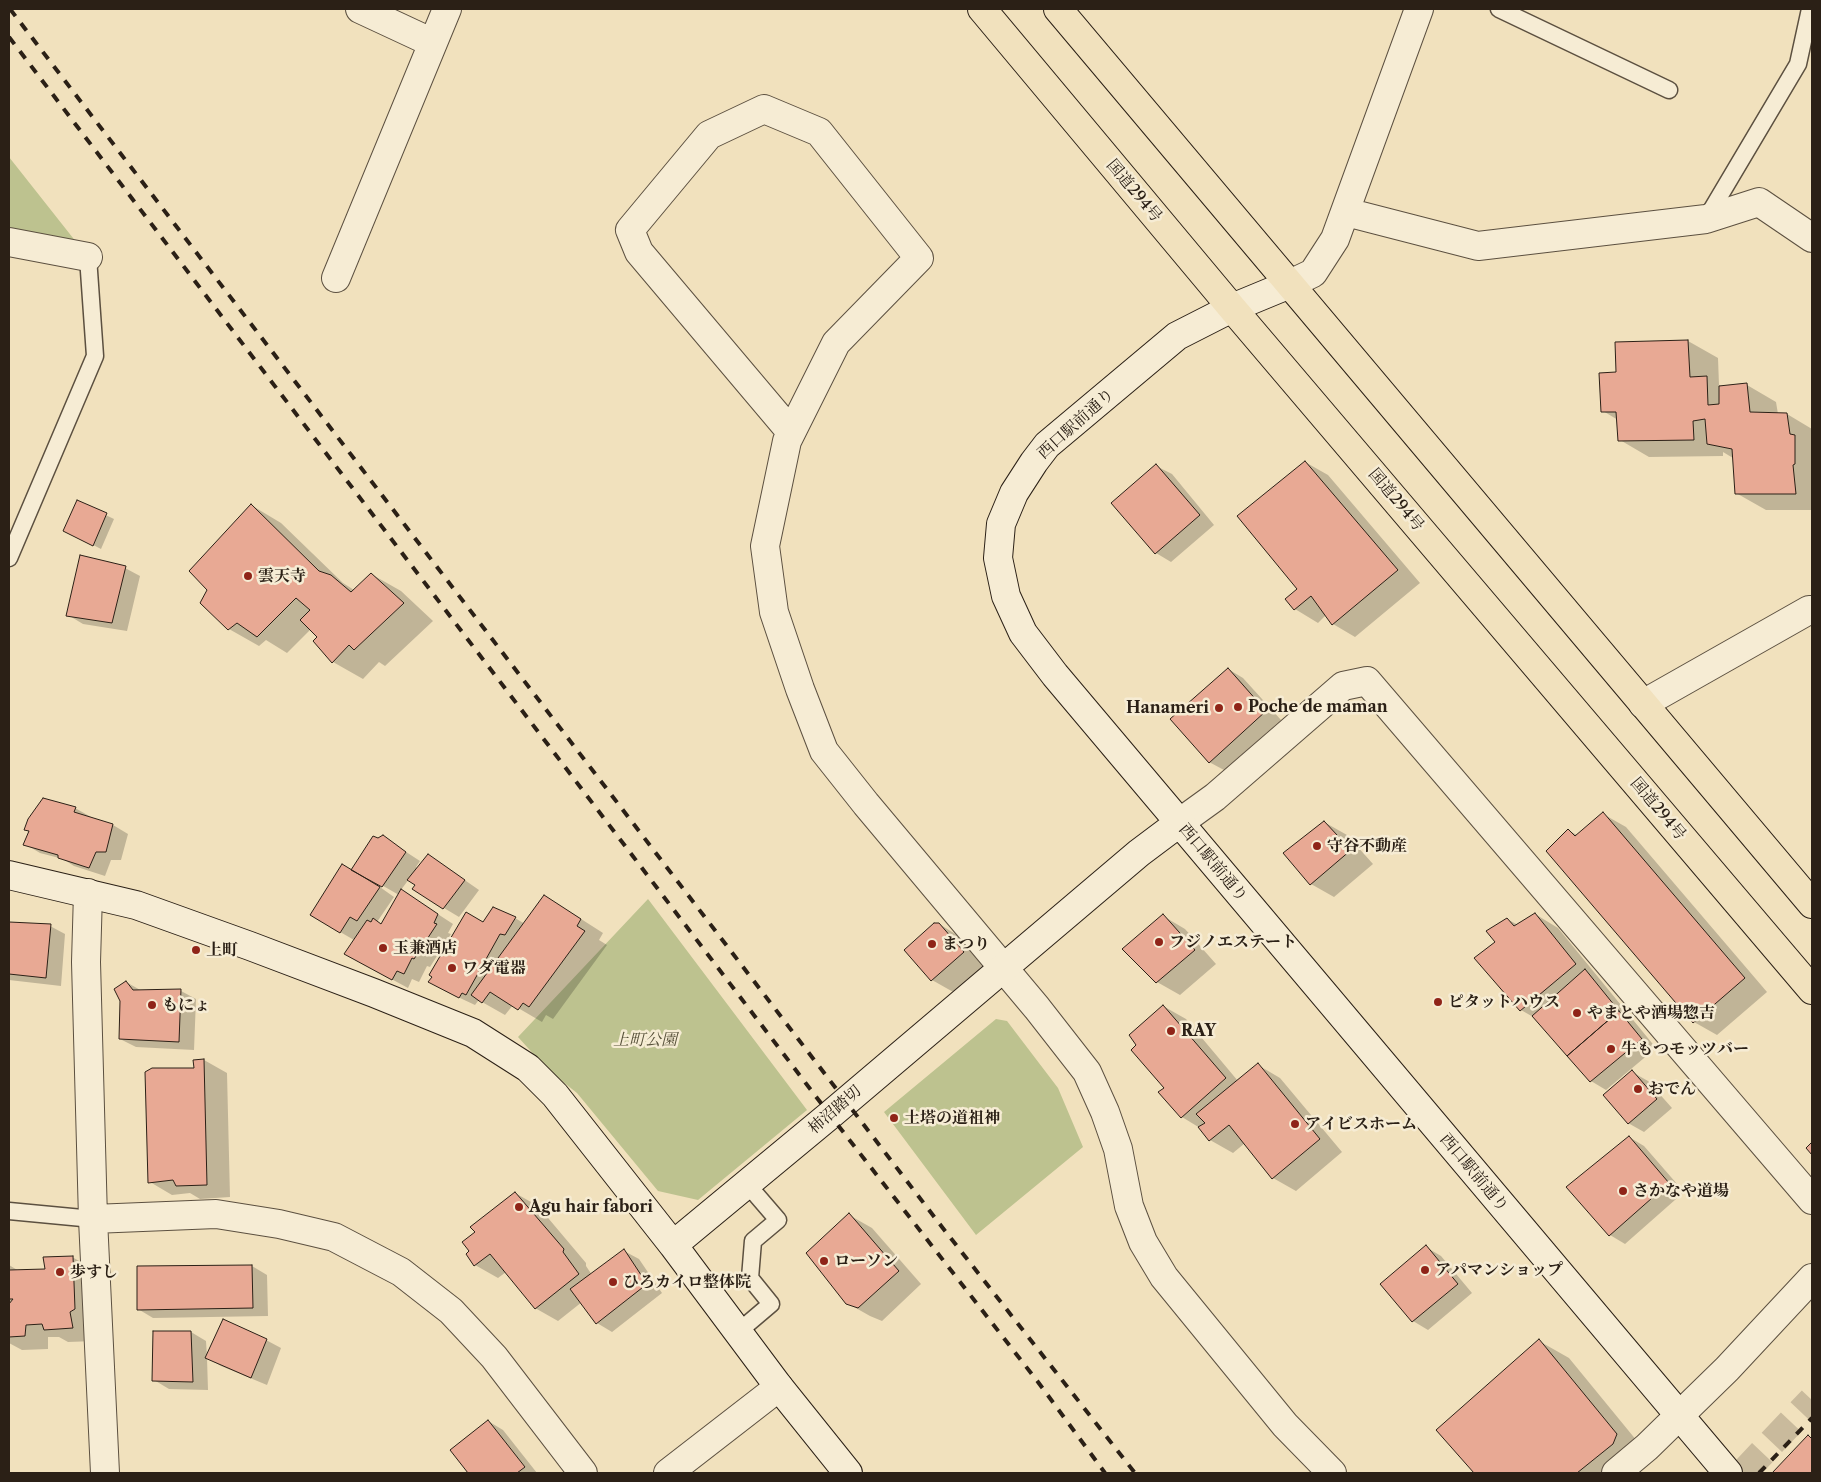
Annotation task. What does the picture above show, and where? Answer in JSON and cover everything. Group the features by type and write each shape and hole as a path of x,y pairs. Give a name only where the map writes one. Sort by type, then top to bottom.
{"highway":[{"name":"国道294号","path":"982,9 1232,308 1812,990"},
{"path":"1058,9 1812,904"}],"street":[{"path":"360,9 433,42"},
{"path":"336,278 447,9"},
{"name":"西口駅前通り","path":"1419,9 1346,212 1328,251 1313,273 1232,308 1177,336 1048,445 1014,492 1001,524 998,558 1006,596 1023,633 1054,675 1728,1473"},
{"path":"791,432 639,252 630,230 709,135 764,109 819,132 919,258 836,343 787,441 765,546 774,612 824,751 1037,1008 1087,1072 1105,1112 1118,1149 1129,1206 1143,1242 1164,1277 1286,1425 1332,1473"},
{"path":"1346,212 1478,246 1706,219 1759,202 1812,238"},
{"path":"9,242 88,257"},
{"path":"1643,704 1812,610"},
{"name":"柿沼踏切","path":"673,1245 804,1137 1133,858 1215,797 1343,686 1367,681 1812,1200"},
{"path":"9,876 136,905 204,929 374,993 473,1033 528,1068 555,1095 673,1245 779,1387 848,1473"},
{"path":"88,893 86,962 93,1219 105,1473"},
{"path":"93,1219 216,1214 279,1224 334,1237 401,1272 452,1311 494,1357 584,1473"},
{"path":"1616,1473 1680,1416 1812,1278"},
{"path":"668,1473 779,1387"}],"lane":[{"path":"1499,9 1669,90"},
{"path":"1706,219 1798,64 1810,9"},
{"path":"9,558 94,356 88,257"},
{"path":"738,1332 770,1304 750,1278 753,1241 778,1220 747,1184"},
{"path":"9,1211 93,1219"}],"green space":[{"path":"9,157 88,257 9,242"},
{"name":"上町公園","path":"648,899 807,1110 698,1200 658,1191 577,1093 548,1070 518,1037"},
{"path":"996,1019 1007,1021 1058,1088 1083,1147 976,1235 884,1112"}],"building":[{"path":"1688,340 1690,377 1707,376 1708,405 1719,404 1719,386 1747,383 1750,412 1787,413 1790,434 1795,435 1795,464 1793,465 1796,494 1735,494 1732,449 1707,444 1705,419 1693,421 1694,440 1618,441 1616,412 1601,412 1599,373 1616,372 1615,342"},
{"path":"1305,461 1398,570 1332,625 1311,596 1294,610 1285,599 1297,589 1237,516"},
{"path":"1156,464 1200,515 1155,554 1111,503"},
{"path":"77,500 107,513 93,546 63,531"},
{"path":"251,504 319,571 331,575 351,592 371,573 404,603 354,650 349,645 332,663 313,641 317,637 300,620 310,610 296,598 257,637 237,623 228,630 200,603 207,590 189,571"},
{"path":"80,555 126,566 112,623 66,616"},
{"path":"1228,668 1266,711 1209,763 1170,719"},
{"path":"43,798 76,807 74,812 113,824 106,852 96,852 89,868 58,858 58,855 23,845 29,831 24,830 28,819"},
{"path":"1603,812 1745,978 1693,1023 1546,851 1568,829 1575,836"},
{"path":"1324,821 1351,850 1310,885 1283,853"},
{"path":"383,835 406,852 382,887 351,870 373,836 378,838"},
{"path":"428,854 465,880 443,909 412,889 415,885 407,880"},
{"path":"342,864 380,887 357,921 350,917 340,933 310,915"},
{"path":"401,889 438,914 434,923 437,924 414,959 412,958 404,974 397,971 392,980 344,954 367,920 371,922 373,918 381,924"},
{"path":"544,895 581,919 577,926 585,931 529,1007 523,1003 518,1010 490,992 482,1003 471,995"},
{"path":"493,907 516,917 505,935 500,934 466,995 462,993 459,998 428,982 432,977 429,975 466,912 483,922"},
{"path":"1535,913 1576,964 1520,1011 1474,958 1495,942 1486,931 1507,918 1514,926"},
{"path":"1163,914 1195,950 1156,983 1122,949"},
{"path":"9,922 51,924 46,978 9,974"},
{"path":"934,923 939,923 964,952 931,981 904,950"},
{"path":"1585,969 1619,1011 1567,1056 1532,1016"},
{"path":"126,981 133,990 181,989 179,1042 119,1039 120,1001 114,989"},
{"path":"1163,1005 1226,1078 1181,1118 1158,1092 1164,1088 1131,1050 1136,1045 1129,1035"},
{"path":"1619,1011 1642,1039 1590,1082 1567,1056"},
{"path":"204,1059 207,1185 176,1186 173,1180 148,1183 145,1072 152,1068 194,1068 193,1060"},
{"path":"1258,1063 1320,1139 1272,1179 1229,1125 1209,1141 1198,1127 1205,1123 1196,1114"},
{"path":"1632,1070 1657,1099 1628,1124 1603,1095"},
{"path":"1629,1136 1669,1183 1609,1236 1566,1187"},
{"path":"1812,1142 1812,1155 1806,1148"},
{"path":"515,1192 564,1249 563,1252 579,1274 535,1309 490,1254 474,1266 466,1254 469,1251 462,1242 475,1232 470,1227"},
{"path":"849,1213 899,1271 858,1308 846,1304 806,1253"},
{"path":"1426,1245 1458,1284 1412,1322 1380,1284"},
{"path":"624,1249 647,1284 596,1324 570,1289"},
{"path":"73,1256 75,1309 70,1312 73,1328 44,1330 42,1324 26,1325 25,1336 9,1337 9,1304 13,1299 9,1299 9,1270 45,1269 43,1257"},
{"path":"252,1265 253,1308 137,1310 137,1266"},
{"path":"223,1319 267,1339 251,1378 205,1358"},
{"path":"153,1331 191,1331 193,1382 152,1381"},
{"path":"1539,1339 1617,1434 1613,1444 1577,1473 1474,1473 1436,1430"},
{"path":"488,1420 525,1467 517,1473 468,1473 450,1450"},
{"path":"1808,1435 1812,1439 1812,1473 1772,1473"}],"tunnel":[{"path":"1743,1473 1812,1400"}],"railway":[{"path":"10,9 942,1227 1135,1473"},
{"path":"9,37 830,1115 1038,1382 1105,1473"},
{"path":"1759,1473 1812,1418"}],"place":[{"name":"雲天寺","path":"248,576"},
{"name":"Poche de maman","path":"1238,707"},
{"name":"Hanameri","path":"1219,708"},
{"name":"守谷不動産","path":"1317,846"},
{"name":"フジノエステート","path":"1159,942"},
{"name":"まつり","path":"932,944"},
{"name":"玉兼酒店","path":"383,948"},
{"name":"上町","path":"196,950"},
{"name":"ワダ電器","path":"452,968"},
{"name":"ピタットハウス","path":"1438,1002"},
{"name":"もにょ","path":"152,1005"},
{"name":"やまとや酒場惣吉","path":"1577,1013"},
{"name":"RAY","path":"1171,1031"},
{"name":"牛もつモッツバー","path":"1611,1049"},
{"name":"おでん","path":"1638,1089"},
{"name":"土塔の道祖神","path":"894,1118"},
{"name":"アイビスホーム","path":"1295,1124"},
{"name":"さかなや道場","path":"1623,1191"},
{"name":"Agu hair fabori","path":"519,1207"},
{"name":"ローソン","path":"824,1261"},
{"name":"アパマンショップ","path":"1425,1270"},
{"name":"歩すし","path":"60,1272"},
{"name":"ひろカイロ整体院","path":"613,1282"}]}
